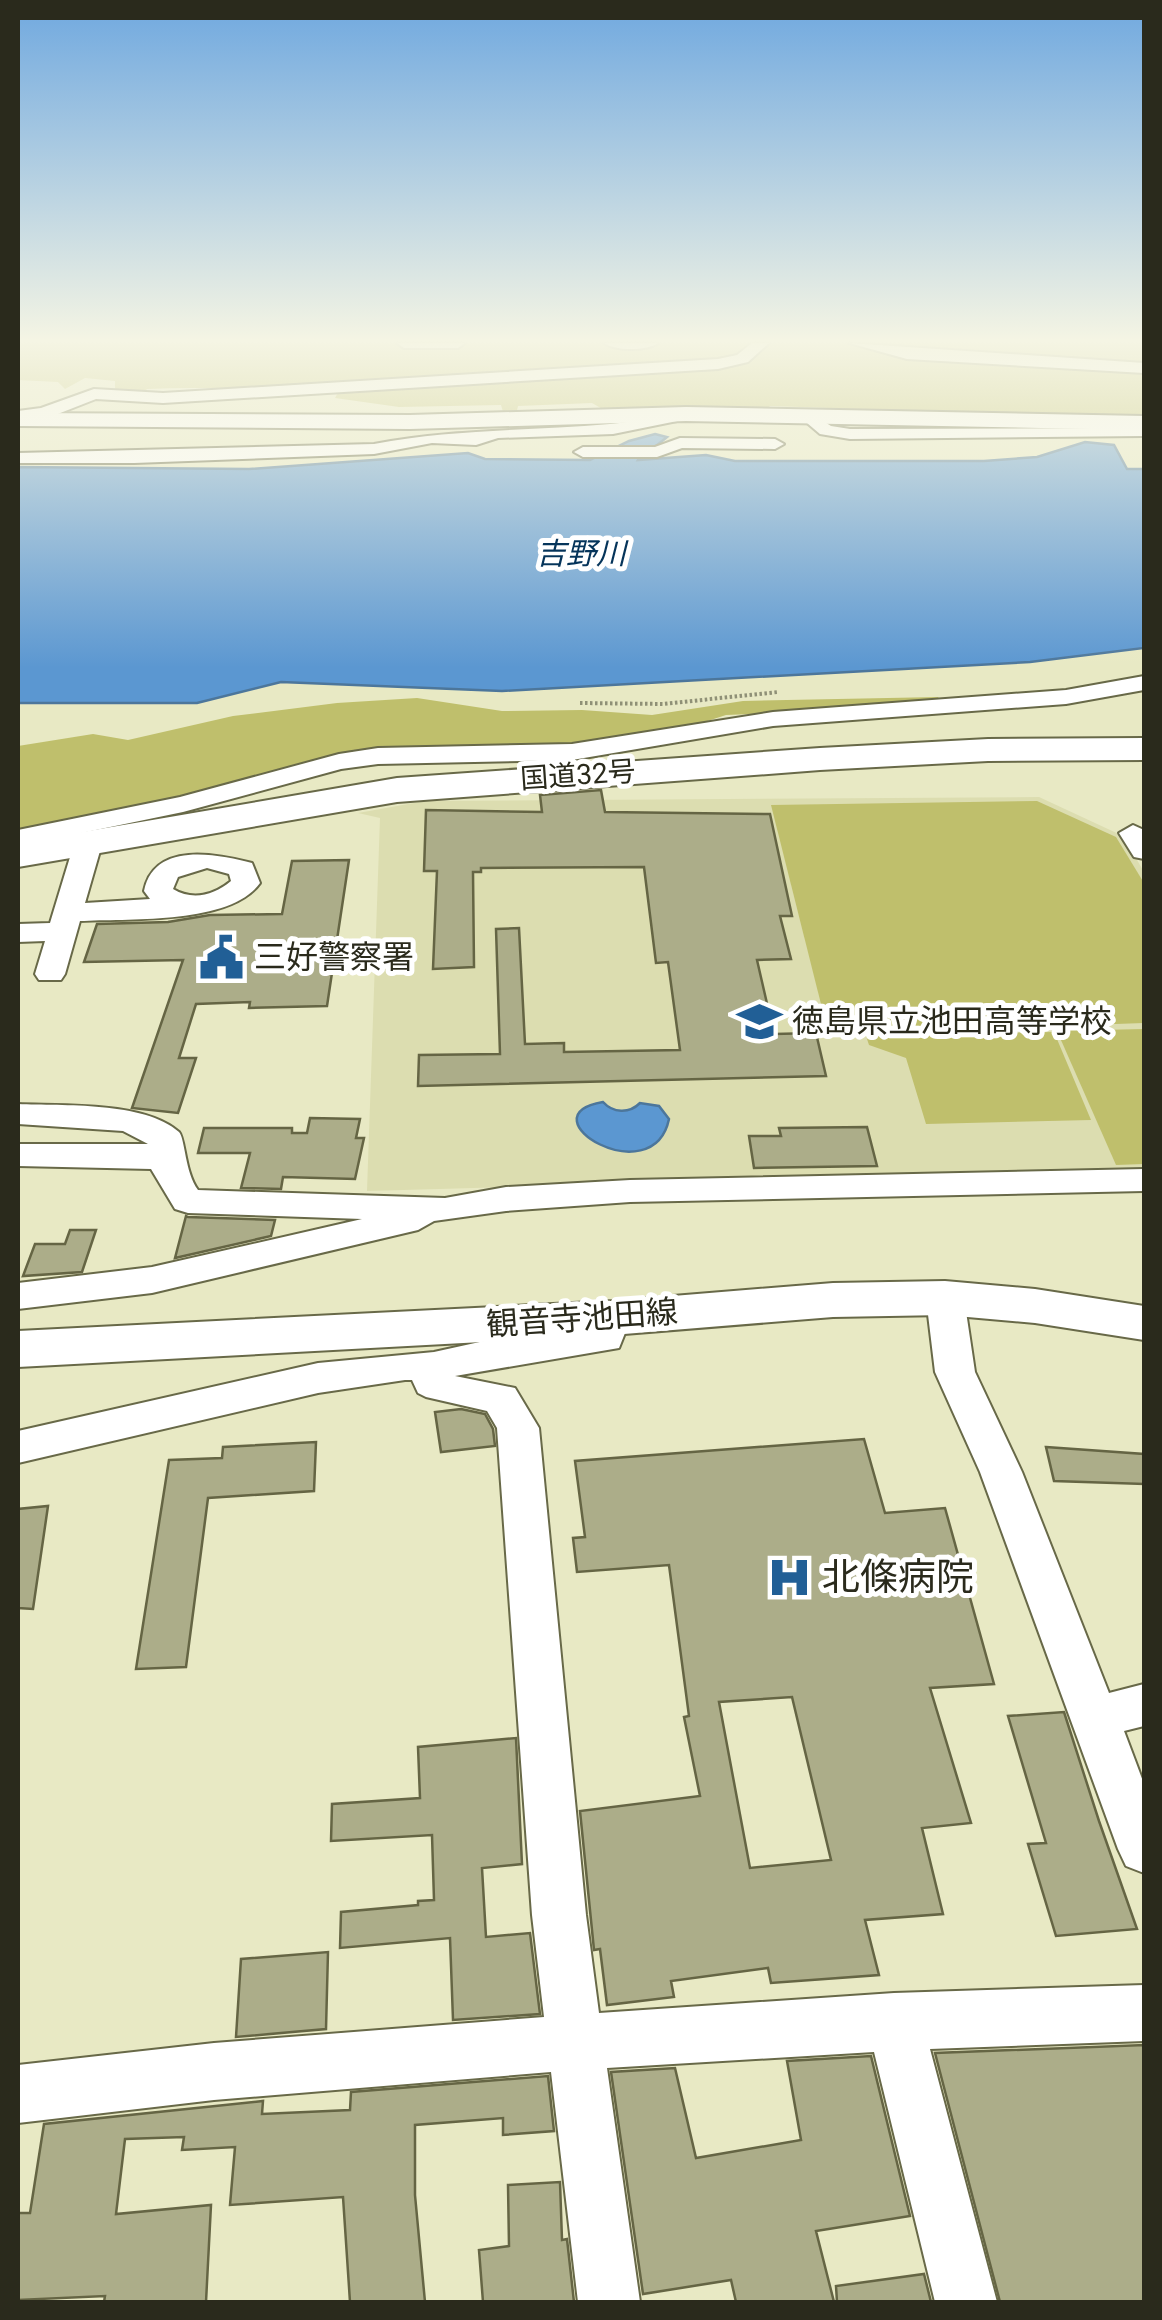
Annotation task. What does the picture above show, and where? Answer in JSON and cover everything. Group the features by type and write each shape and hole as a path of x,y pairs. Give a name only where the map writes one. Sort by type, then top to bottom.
{"highway":[{"name":"国道32号","path":"18,855 397,790 525,778 988,750 1138,752"}],"main road":[{"name":"観音寺池田線","path":"18,1348 612,1318 833,1300 945,1298 1035,1306 1144,1323"}],"street":[{"path":"18,458 314,451"},
{"path":"485,451 495,454"},
{"path":"568,452 659,451"},
{"path":"18,838 183,804 340,762 378,756 572,752 773,720 1066,697 1144,683"},
{"path":"50,974 88,844"},
{"path":"18,932 187,905"},
{"path":"18,1114 130,1122 166,1139 163,1158 176,1187 188,1201 445,1210"},
{"path":"18,1156 163,1158"},
{"path":"18,1296 152,1280 506,1199 630,1190 1144,1180"},
{"path":"945,1298 955,1372 1001,1472 1144,1848"},
{"path":"18,1446 318,1378 434,1366 507,1350 605,1338 612,1318"},
{"path":"434,1366 432,1383 448,1391 475,1391 501,1399 518,1428 558,1915 609,2302"},
{"path":"1094,1718 1144,1705"},
{"path":"18,2094 117,2079 576,2042 894,2021 1144,2013"},
{"path":"894,2021 966,2302"}],"shaded area":[{"path":"938,697 941,701 889,709 726,715 695,725 577,745 363,749 171,803 18,830 18,746 93,734 128,740 233,716 417,698 502,711 582,710 652,715 743,701"},
{"name":"徳島県立池田高等学校","path":"1039,797 1123,836 1144,872 1144,1169 367,1191 380,818 358,813 425,801"},
{"path":"1037,801 1116,837 1144,883 1144,1023 867,1033 824,1016 771,805"},
{"path":"1144,1029 1144,1164 1116,1165 1057,1031"},
{"path":"1054,1032 1091,1120 926,1124 906,1058 869,1045 866,1036"}],"water":[{"name":"吉野川","path":"608,451 643,451 638,460 706,455 735,461 984,461 1037,457 1055,451 1117,451 1127,469 1144,469 1144,648 1030,662 502,691 281,682 197,703 18,703 18,467 249,469 468,453 485,459 590,460"},
{"path":"603,1102 621,1111 640,1103 659,1106 669,1119 658,1141 641,1150 620,1151 584,1134 577,1121 582,1110"}],"building":[{"path":"601,790 605,812 770,814 792,916 780,916 791,959 757,960 774,1034 816,1033 826,1076 418,1086 419,1055 500,1054 496,929 519,928 525,1044 564,1043 564,1052 680,1050 668,962 656,963 644,867 481,868 481,872 473,872 474,967 433,969 437,871 424,871 426,810 542,812 540,795"},
{"path":"349,860 327,1006 249,1008 250,1002 196,1004 179,1058 196,1058 178,1113 132,1108 183,960 84,962 97,924 282,914 292,861"},
{"path":"310,1118 360,1119 356,1138 364,1138 355,1179 283,1177 281,1189 241,1188 250,1153 198,1153 204,1128 292,1128 292,1133 307,1133"},
{"path":"867,1127 877,1166 754,1168 749,1136 781,1136 779,1128"},
{"path":"186,1216 275,1220 271,1236 175,1258"},
{"path":"70,1230 96,1230 82,1272 23,1276 35,1244 65,1244"},
{"path":"461,1409 485,1414 493,1429 495,1446 441,1452 435,1412"},
{"path":"864,1439 885,1513 945,1508 994,1684 930,1688 971,1823 922,1828 943,1914 865,1920 879,1975 771,1983 768,1968 671,1981 674,1997 607,2005 600,1949 594,1950 580,1811 700,1796 684,1717 689,1716 669,1565 577,1572 573,1538 585,1537 575,1461","holes":["792,1697 831,1860 750,1868 719,1702"]},
{"path":"316,1442 314,1491 208,1498 186,1667 136,1669 169,1460 222,1458 223,1447"},
{"path":"1046,1447 1144,1454 1144,1484 1054,1481"},
{"path":"48,1506 33,1609 18,1608 18,1509"},
{"path":"1064,1712 1137,1929 1056,1936 1028,1844 1046,1843 1008,1716"},
{"path":"516,1738 522,1864 482,1868 486,1937 530,1933 540,2014 453,2020 450,1938 340,1948 341,1912 434,1900 432,1835 331,1841 332,1804 420,1798 418,1747"},
{"path":"328,1952 326,2029 236,2037 241,1959"},
{"path":"1144,2045 1144,2302 1000,2302 935,2053"},
{"path":"871,2056 910,2216 816,2231 834,2302 736,2302 731,2280 643,2294 611,2072 675,2068 696,2158 801,2140 787,2061"},
{"path":"548,2076 554,2131 503,2135 503,2118 415,2125 415,2195 425,2302 350,2302 343,2197 230,2205 235,2147 182,2150 184,2137 125,2139 116,2214 211,2205 206,2302 104,2302 105,2296 18,2300 18,2213 30,2213 44,2124 263,2101 262,2114 350,2110 351,2092"},
{"path":"560,2182 562,2240 567,2239 574,2302 483,2302 479,2250 509,2246 508,2185"},
{"path":"924,2274 931,2302 837,2302 836,2286"}],"place":[{"name":"三好警察署","path":"221,957"},
{"name":"徳島県立池田高等学校","path":"759,1021"},
{"name":"北條病院","path":"789,1577"}]}
